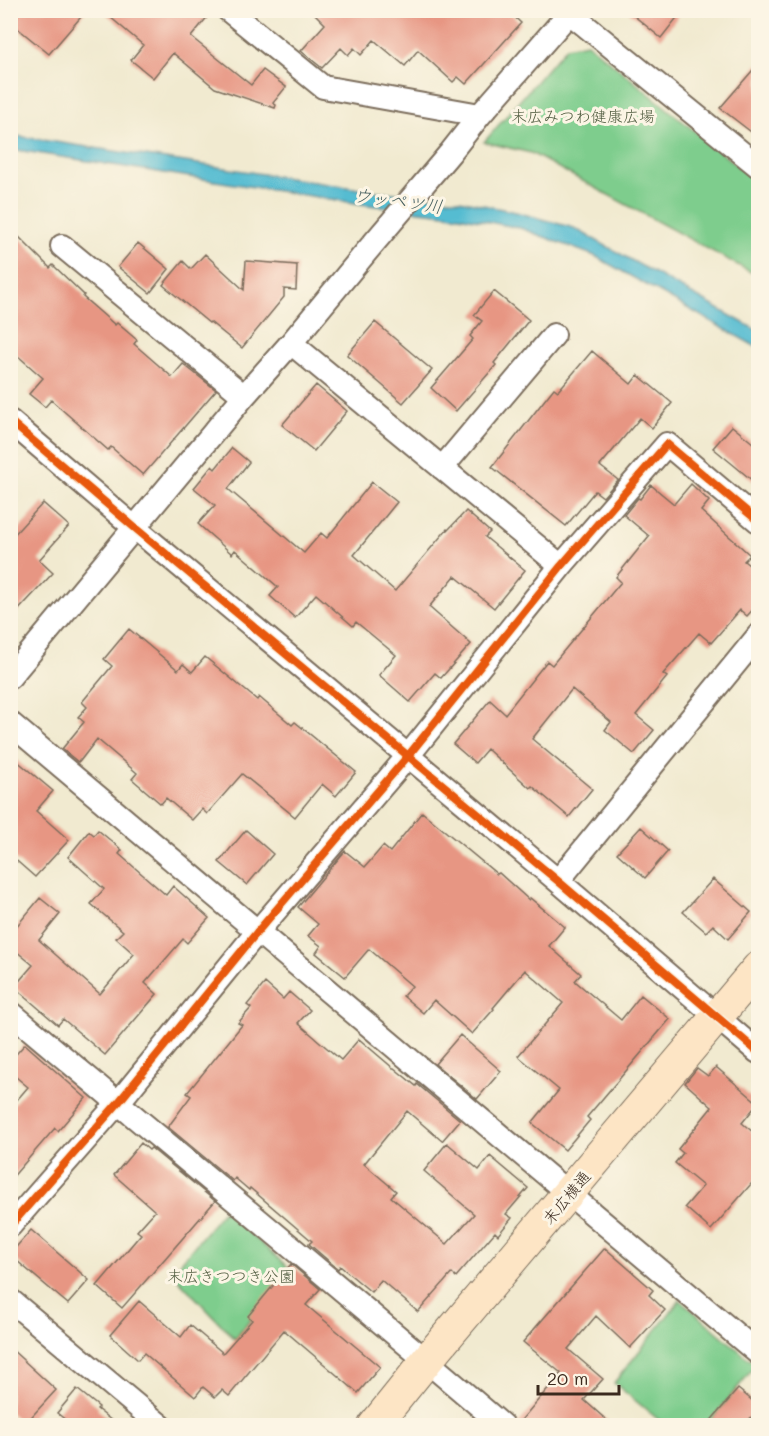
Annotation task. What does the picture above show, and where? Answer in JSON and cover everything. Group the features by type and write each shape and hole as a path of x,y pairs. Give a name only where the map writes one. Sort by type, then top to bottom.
{"street":[{"path":"228,10 323,87 480,115"},
{"path":"10,677 480,115 570,12 759,166"},
{"path":"62,246 244,396"},
{"path":"442,468 554,334"},
{"path":"291,343 561,566"},
{"path":"10,422 759,1052"},
{"path":"10,1226 118,1103 258,931 408,756 561,566 667,444 759,521"},
{"path":"558,881 759,636"},
{"path":"10,723 759,1353"},
{"name":"末広横通","path":"374,1425 759,968"},
{"path":"10,1012 503,1425"},
{"path":"10,1300 161,1425"}],"green space":[{"name":"末広みつわ健康広場","path":"587,43 758,183 758,276 531,153 484,142 566,47"},
{"name":"末広きつつき公園","path":"224,1210 290,1269 235,1339 172,1273"},
{"path":"680,1300 756,1365 707,1425 665,1425 614,1383"}],"water":[{"name":"ウッペツ川","path":"10,135 373,191 460,200 574,228 758,331 758,348 595,256 520,228 454,215 368,205 11,149"}],"building":[{"path":"10,10 87,10 49,54 10,22"},
{"path":"102,10 213,10 191,37 251,85 263,70 286,87 273,103 276,105 275,108 215,88 173,53 153,78 131,60 143,45"},
{"path":"311,10 507,10 521,23 466,84 458,77 453,82 418,50 405,66 374,40 361,55 354,48 348,55 341,48 322,68 301,51 325,24"},
{"path":"627,10 683,10 661,38"},
{"path":"759,63 759,138 720,108"},
{"path":"10,228 50,268 53,265 84,295 83,297 115,325 117,323 137,340 134,344 172,377 183,364 216,390 143,475 111,447 108,450 51,400 45,407 29,394 43,378 10,349"},
{"path":"138,243 169,269 150,293 118,267"},
{"path":"205,254 244,290 246,261 297,265 296,290 284,289 284,297 242,348 163,285 183,261 191,269"},
{"path":"494,291 529,320 494,363 496,365 456,411 431,388 473,339 470,336 482,321 474,315"},
{"path":"375,322 432,370 403,403 347,355"},
{"path":"592,351 631,384 638,375 672,403 652,428 640,418 600,466 618,480 603,497 595,491 566,526 492,467 554,388 558,391"},
{"path":"316,385 347,411 314,451 282,425"},
{"path":"732,426 759,448 759,486 713,448"},
{"path":"232,448 249,462 228,489 304,553 321,533 327,538 372,482 397,502 354,555 395,591 447,529 466,511 490,532 485,537 525,570 494,608 455,576 429,607 471,644 441,678 435,673 410,702 379,675 396,655 356,622 353,626 316,594 295,618 270,596 278,587 235,550 232,554 198,524 215,505 194,488 212,466 215,469"},
{"path":"691,484 709,501 701,511 750,555 744,561 759,573 759,603 747,616 740,610 711,643 699,633 663,674 667,677 636,715 654,730 634,754 605,730 611,722 572,689 532,739 592,789 569,817 532,786 530,788 487,749 475,763 453,744 490,700 505,714 547,661 552,665 621,582 616,577 649,536 624,515 638,498 640,499 651,485 674,504"},
{"path":"43,503 69,526 39,560 53,573 10,619 10,539"},
{"path":"129,629 178,670 183,664 192,672 205,657 257,700 259,697 292,725 295,722 356,772 336,796 322,784 295,817 242,774 207,814 202,809 192,820 166,798 161,804 132,779 137,773 97,739 78,762 62,749 84,722 78,717 87,707 82,702 112,666 104,659"},
{"path":"10,755 53,791 36,811 69,840 35,877 10,855"},
{"path":"422,812 565,927 549,946 581,974 575,981 621,1020 641,995 670,1019 587,1117 590,1120 565,1150 532,1123 559,1090 518,1056 563,1003 525,970 472,1034 434,1000 423,1013 403,996 412,986 369,949 345,977 316,953 321,946 308,936 318,924 298,907 345,851 365,867 383,846 390,852"},
{"path":"641,827 668,851 645,878 617,853"},
{"path":"98,830 122,850 119,854 166,895 173,886 209,918 187,943 183,939 145,983 157,994 105,1055 63,1019 58,1025 14,987 33,965 10,946 10,934 40,898 60,914 39,940 100,994 134,954 116,938 123,931 91,904 104,889 68,857 89,831 94,835"},
{"path":"246,830 273,854 247,885 219,862"},
{"path":"713,879 751,912 728,939 713,925 706,932 683,912"},
{"path":"265,983 283,999 289,992 310,1010 298,1023 341,1060 359,1039 460,1120 442,1141 407,1111 364,1164 396,1191 391,1197 447,1244 474,1214 424,1171 447,1143 479,1170 490,1156 528,1188 506,1214 512,1218 498,1235 495,1232 456,1277 452,1273 418,1312 381,1280 371,1292 340,1266 338,1269 309,1244 312,1241 250,1188 249,1190 235,1178 233,1181 168,1127 191,1096 187,1093 242,1025 238,1023 251,1008 247,1005"},
{"path":"460,1035 501,1071 477,1099 435,1064"},
{"path":"25,1044 86,1098 58,1131 55,1128 10,1180 10,1108 28,1087 10,1072 10,1061"},
{"path":"716,1067 758,1103 742,1123 759,1137 759,1175 711,1230 685,1207 703,1186 675,1163 683,1153 678,1149 712,1107 685,1083 697,1068 708,1076"},
{"path":"141,1143 149,1150 151,1148 215,1201 122,1308 97,1286 141,1234 137,1231 155,1211 114,1175"},
{"path":"31,1230 89,1280 68,1304 10,1255"},
{"path":"605,1248 653,1290 649,1295 665,1310 630,1348 596,1316 568,1349 603,1379 584,1400 612,1425 517,1425 561,1373 523,1342"},
{"path":"291,1264 320,1289 306,1305 380,1367 358,1393 284,1330 229,1396 222,1390 215,1397 203,1387 195,1397 144,1353 138,1360 110,1335 139,1301 181,1337 190,1325 223,1353 252,1320 248,1316"},
{"path":"10,1348 56,1390 24,1425 10,1412"},
{"path":"77,1389 117,1425 72,1425 57,1413"},
{"path":"738,1389 759,1406 759,1409 744,1425 707,1425"}],"cycle path":[{"path":"10,421 758,1052"},
{"path":"10,1226 118,1103 258,931 408,756 561,566 667,444 758,521"}]}
